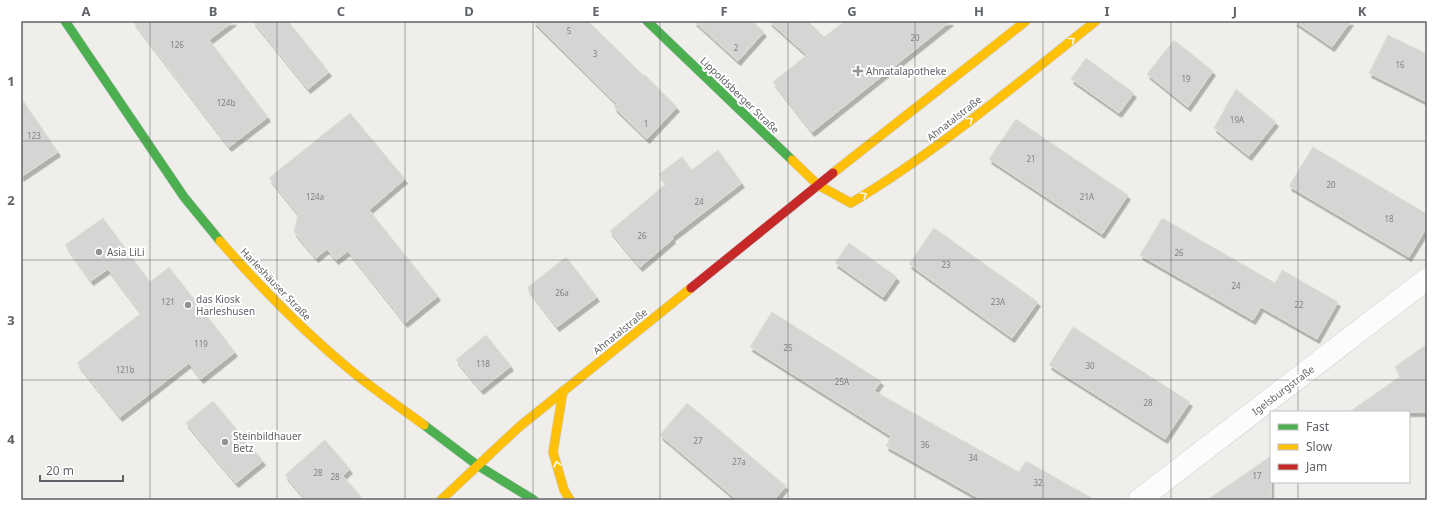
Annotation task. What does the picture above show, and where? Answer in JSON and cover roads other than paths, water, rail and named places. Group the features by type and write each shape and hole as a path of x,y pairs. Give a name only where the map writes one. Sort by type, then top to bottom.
{"street":[{"name":"Harleshäuser Straße","path":"65,21 184,197 250,276 301,327 354,373 477,465 534,500"},
{"name":"Lippoldsberger Straße","path":"647,21 818,185"},
{"name":"Ahnatalstraße","path":"441,500 514,431 818,185 1026,21"},
{"name":"Ahnatalstraße","path":"818,185 851,203 863,196 888,181 951,135 1096,21"},
{"name":"Igelsburgstraße","path":"1139,500 1427,279"},
{"path":"563,391 553,452 564,490 570,500"}],"place":[{"name":"Ahnatalapotheke","path":"858,71"},
{"name":"Asia LiLi","path":"99,252"},
{"name":"das Kiosk Harleshusen","path":"188,305"},
{"name":"Steinbildhauer Betz","path":"225,442"}]}
